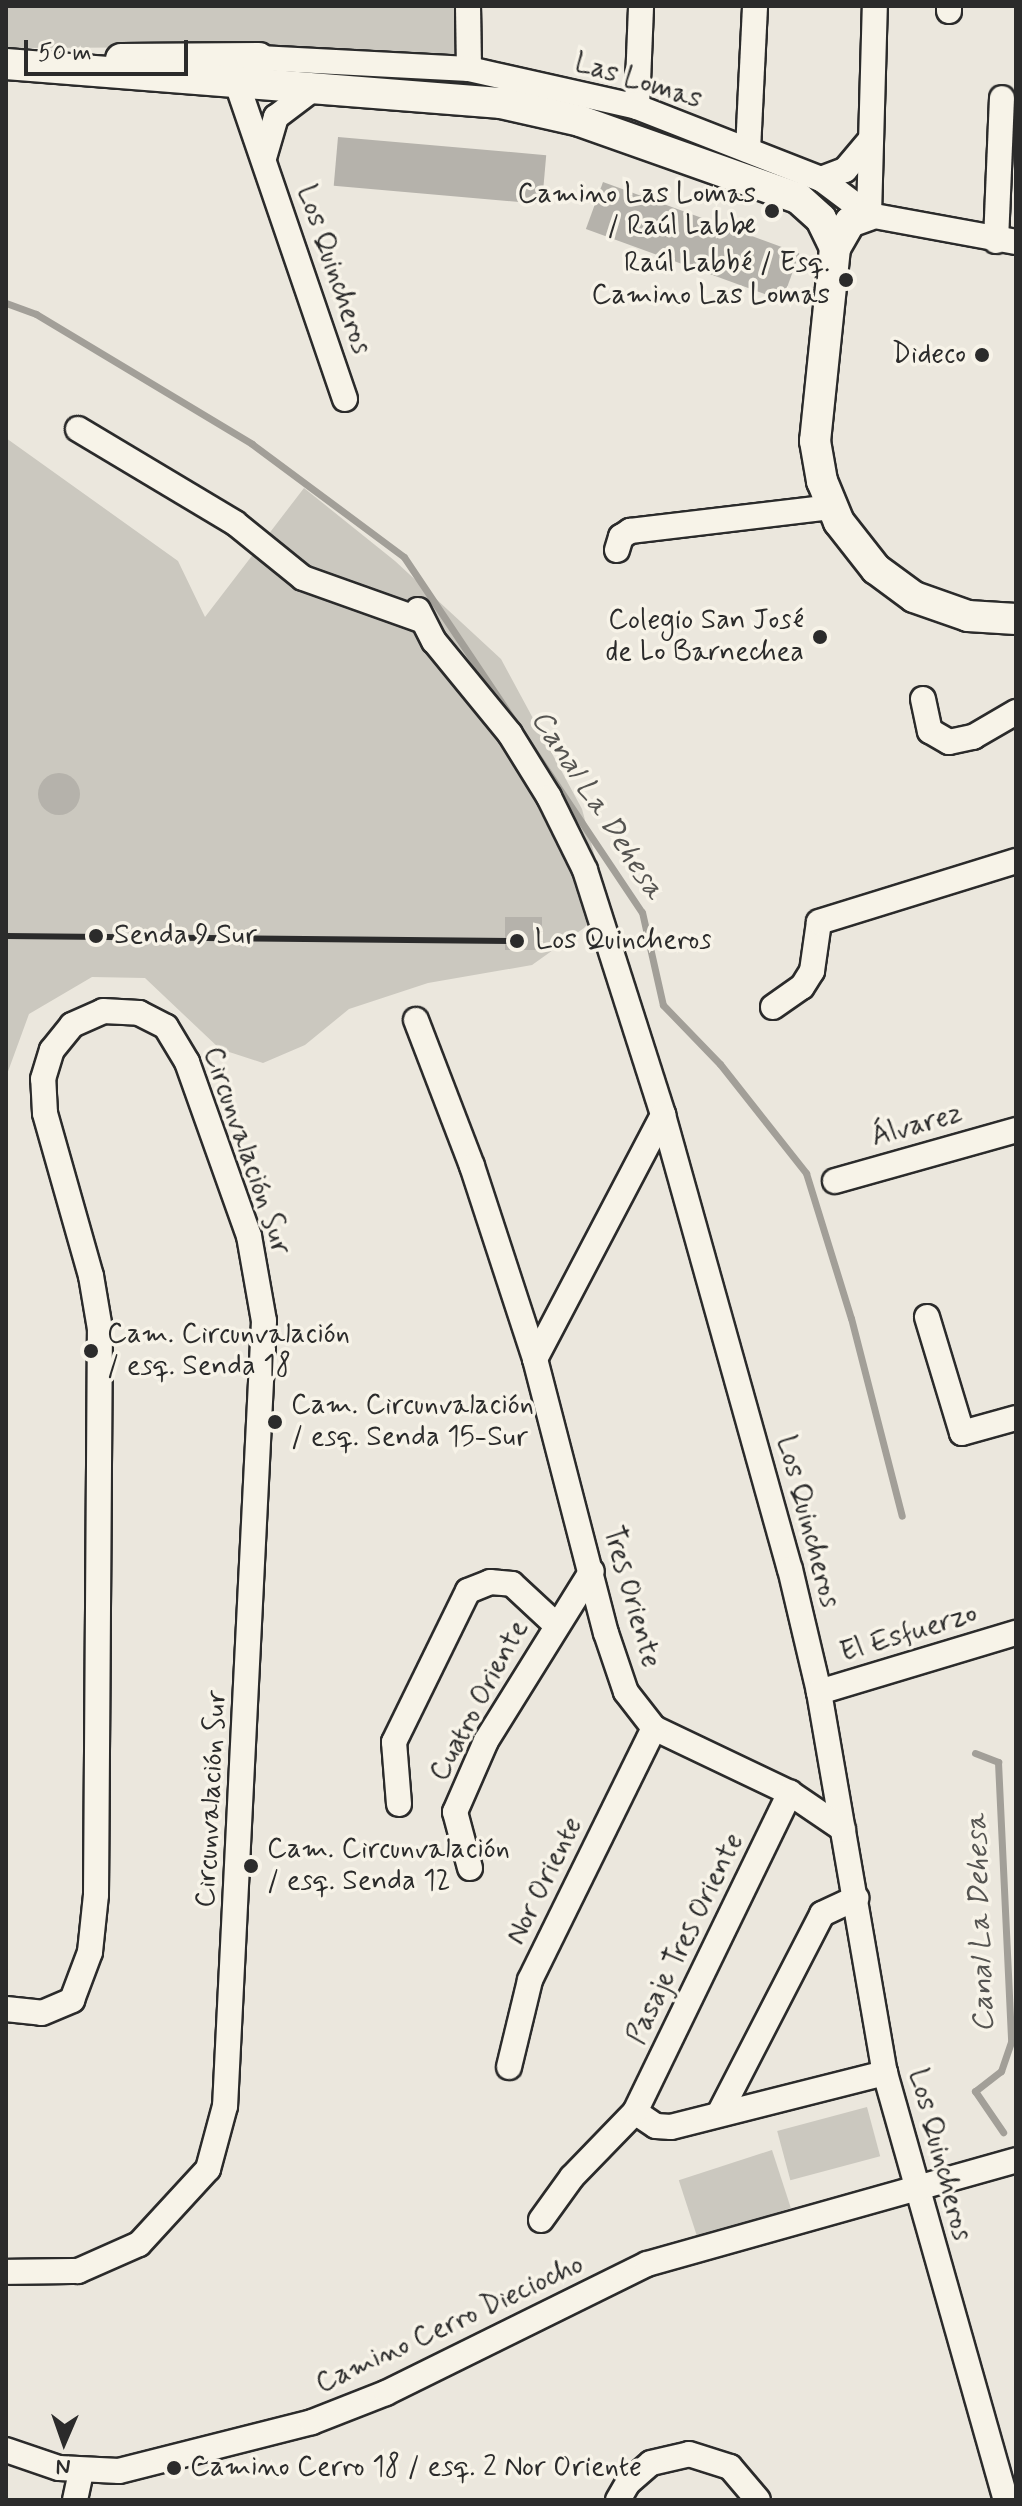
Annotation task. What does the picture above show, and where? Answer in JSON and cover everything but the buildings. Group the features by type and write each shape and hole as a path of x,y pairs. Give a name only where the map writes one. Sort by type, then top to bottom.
{"street":[{"path":"468,6 469,69"},
{"path":"637,107 641,6"},
{"path":"748,150 755,6"},
{"path":"875,6 869,215 850,222 835,248 815,441 831,507 865,558 899,587 958,613 1016,619"},
{"path":"19,65 190,56 259,58"},
{"path":"237,84 247,62 259,58"},
{"name":"Las Lomas","path":"259,58 469,69 637,107 821,179 869,215 1006,241"},
{"path":"19,65 501,103 580,121 798,198 821,219 835,248"},
{"name":"Los Quincheros","path":"237,84 345,399"},
{"name":"Los Quincheros","path":"264,161 266,138 276,117 313,89"},
{"path":"1002,98 1006,241"},
{"path":"821,179 845,170 871,139"},
{"name":"Los Quincheros","path":"78,429 235,523 293,573 419,615 510,734 549,797 594,895 663,1115 790,1569 819,1692 885,2073 915,2188 1009,2493"},
{"path":"617,550 621,537 630,531 831,507"},
{"path":"923,699 930,731 949,742 973,737 1016,712"},
{"path":"773,1007 802,987 812,971 819,922 1016,861"},
{"name":"Circunvalación Sur","path":"6,2009 42,2013 72,2000 90,1952 96,1895 100,1329 88,1264 45,1113 43,1079 52,1050 72,1025 103,1011 139,1013 166,1027 187,1062 249,1236 264,1321 225,2106 208,2169 139,2244 78,2271 6,2272"},
{"name":"Tres Oriente","path":"416,1020 472,1166 535,1359 626,1692 654,1728 790,1793 843,1829"},
{"path":"535,1359 663,1115"},
{"name":"Álvarez","path":"835,1181 1016,1130"},
{"path":"927,1317 962,1433 1016,1418"},
{"name":"Cuatro Oriente","path":"470,1868 455,1812 486,1741 555,1624 592,1571"},
{"path":"399,1804 394,1742 468,1591 490,1582 512,1584 555,1624"},
{"name":"El Esfuerzo","path":"819,1692 1016,1633"},
{"name":"Nor Oriente","path":"509,2067 530,1980 654,1728"},
{"name":"Pasaje Tres Oriente","path":"541,2220 572,2177 635,2112 790,1793"},
{"path":"720,2112 822,1914 857,1898"},
{"path":"635,2112 656,2126 671,2127 720,2112 885,2073"},
{"name":"Camino Cerro Dieciocho","path":"6,2450 81,2472 136,2469 333,2415 647,2264 1016,2160"},
{"path":"623,2491 662,2458 705,2456 739,2474 758,2500"},
{"path":"75,2500 81,2472"}],"shaded area":[{"path":"6,6 470,6 465,59 269,47 6,48"},
{"path":"6,438 178,561 205,617 304,488 395,561 501,659 582,809 607,902 584,928 532,965 428,983 349,1009 305,1045 263,1063 220,1049 145,978 92,977 29,1014 6,1077"},
{"path":"867,2107 880,2156 790,2180 777,2131"},
{"path":"772,2150 791,2208 698,2238 679,2180"}],"waterway":[{"name":"Canal La Dehesa","path":"6,303 36,314 252,444 404,557 642,912 663,1005 720,1064 806,1173 851,1318 902,1516"},
{"name":"Canal La Dehesa","path":"975,1753 998,1762 1011,2042 1001,2071 975,2091 1003,2132"}],"railway":[{"path":"6,936 517,941"}],"place":[{"name":"Camino Las Lomas / Raúl Labbe","path":"772,211"},
{"name":"Raúl Labbé / Esq. Camino Las Lomas","path":"846,280"},
{"name":"Dideco","path":"982,355"},
{"name":"Colegio San José de Lo Barnechea","path":"820,637"},
{"name":"Senda 9 Sur","path":"96,936"},
{"name":"Los Quincheros","path":"517,941"},
{"name":"Cam. Circunvalación / esq. Senda 18","path":"91,1351"},
{"name":"Cam. Circunvalación / esq. Senda 15-Sur","path":"275,1422"},
{"name":"Cam. Circunvalación / esq. Senda 12","path":"251,1866"},
{"name":"Camino Cerro 18 / esq. 2 Nor Oriente","path":"174,2468"}]}
